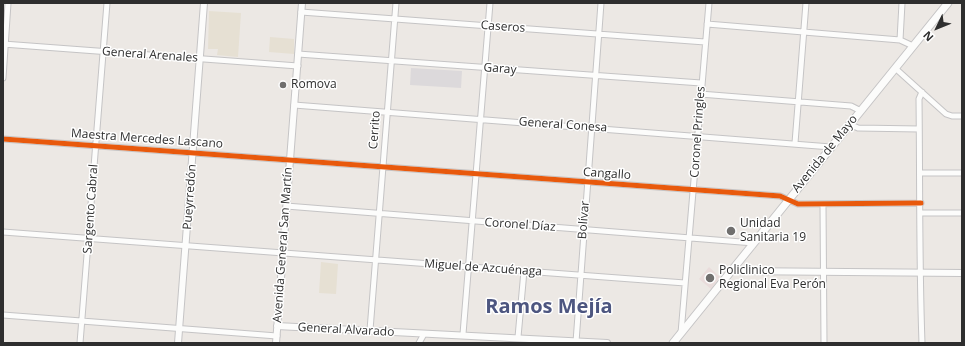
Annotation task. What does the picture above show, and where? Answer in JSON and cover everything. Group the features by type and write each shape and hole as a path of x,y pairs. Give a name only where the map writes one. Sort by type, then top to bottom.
{"main road":[{"name":"Avenida de Mayo","path":"673,343 948,3"}],"street":[{"path":"3,78 4,44 8,3"},
{"name":"Sargento Cabral","path":"80,343 107,3"},
{"name":"Pueyrredón","path":"178,343 204,3"},
{"name":"Avenida General San Martín","path":"276,343 302,3"},
{"name":"Cerrito","path":"370,330 386,113 396,3"},
{"path":"463,334 471,221 490,3"},
{"name":"Bolívar","path":"576,342 583,229 601,3"},
{"name":"Coronel Pringles","path":"681,334 700,94 709,3"},
{"path":"795,143 797,101 806,3"},
{"path":"900,40 902,3"},
{"name":"Caseros","path":"301,12 706,42"},
{"path":"707,24 900,40 913,46"},
{"name":"General Arenales","path":"4,44 298,66"},
{"name":"Garay","path":"298,54 701,84"},
{"path":"895,68 946,114 952,116 962,116"},
{"path":"922,92 919,99 921,173 919,273 922,343"},
{"path":"700,94 851,106 861,110"},
{"name":"General Conesa","path":"294,105 831,147"},
{"path":"849,124 858,128 919,129"},
{"name":"Maestra Mercedes Lascano","path":"3,139 290,160"},
{"name":"Cangallo","path":"290,160 476,175 780,196 798,204 823,205 921,203"},
{"path":"921,173 962,172"},
{"path":"823,205 824,343"},
{"name":"Coronel Díaz","path":"286,206 754,243"},
{"path":"921,213 962,213"},
{"name":"Miguel de Azcuénaga","path":"3,232 685,283"},
{"path":"518,337 524,271"},
{"path":"732,271 962,273"},
{"path":"3,315 277,336"},
{"name":"General Alvarado","path":"277,326 424,334 463,334 518,337 541,341 607,343"},
{"path":"419,343 424,334"}],"shaded area":[{"path":"209,11 241,13 238,57 217,55 218,49 208,49"},
{"path":"270,37 294,39 294,54 269,52"},
{"path":"411,68 462,71 461,88 410,85"},
{"path":"321,262 338,264 336,294 319,293"},
{"name":"Policlinico Regional Eva Perón","path":"709,267 720,277 711,289 699,279"}],"cycle path":[{"path":"3,139 780,196 798,204 921,203"}],"place":[{"name":"Romova","path":"283,85"},
{"name":"Unidad Sanitaria 19","path":"731,231"},
{"name":"Policlinico Regional Eva Perón","path":"710,278"}],"district":[{"name":"Ramos Mejía","path":"549,307"}]}
